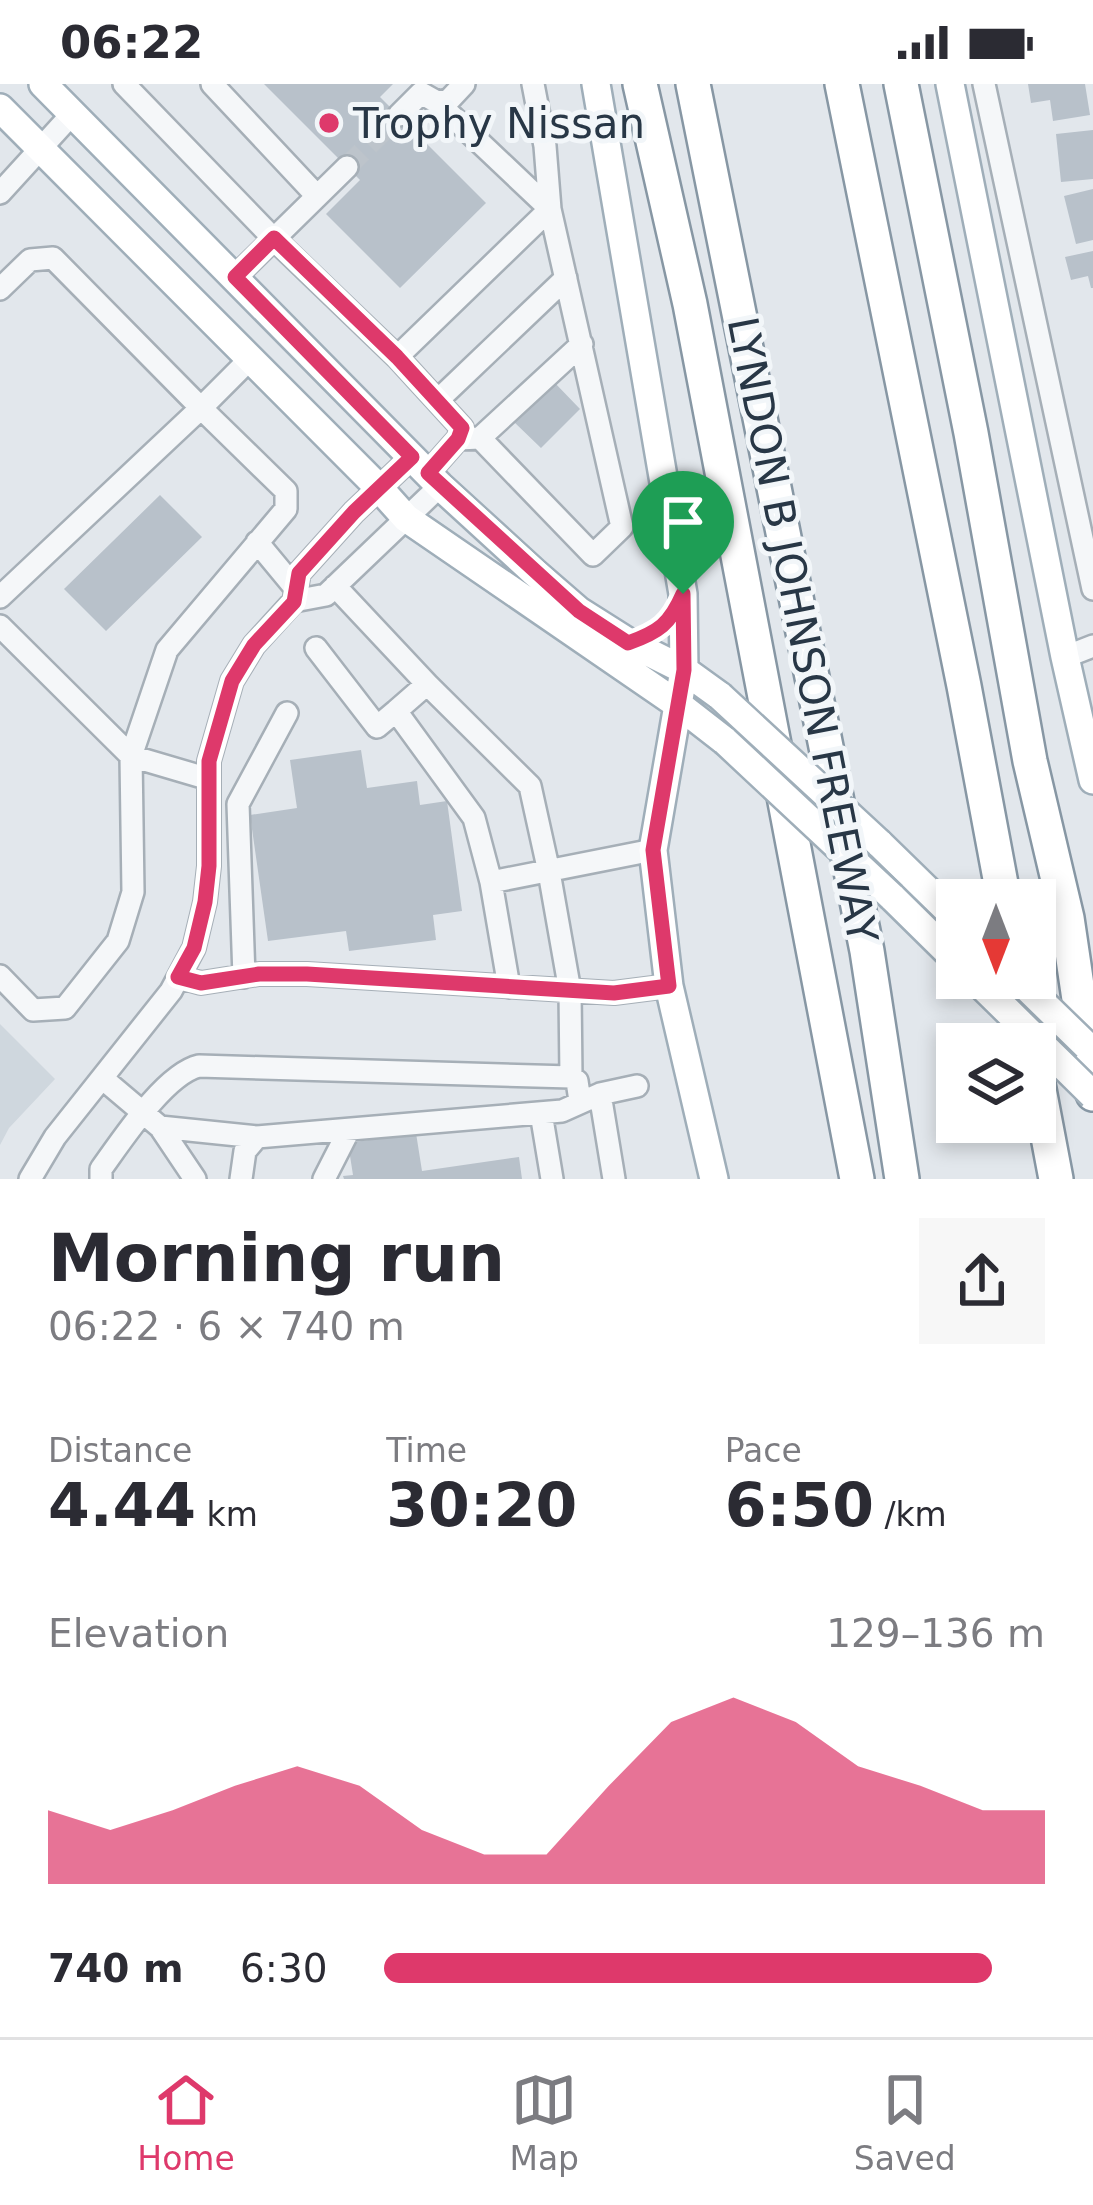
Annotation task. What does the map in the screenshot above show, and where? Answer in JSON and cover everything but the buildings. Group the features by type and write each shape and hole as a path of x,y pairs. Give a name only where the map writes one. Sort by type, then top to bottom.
{"highway":[{"path":"640,84 708,393 857,1179"},
{"name":"LYNDON B JOHNSON FREEWAY","path":"693,84 867,951 902,1179"},
{"path":"842,84 1000,879"},
{"path":"901,84 995,557 1030,761 1067,918 1093,1095"},
{"path":"1050,1143 1056,1179"}],"main road":[{"path":"44,84 427,472 579,611 628,643 684,670 720,696 936,899"},
{"path":"596,84 683,594 680,706 653,850 669,986 714,1179"},
{"path":"950,84 1093,780"},
{"path":"0,108 406,518 725,741 936,941"},
{"path":"628,643 660,629 675,614 683,594"},
{"path":"992,999 1012,1023"},
{"path":"1037,999 1091,1057"},
{"path":"1056,1053 1091,1057"},
{"path":"1056,1067 1093,1095"}],"street":[{"path":"124,84 397,357 469,439 593,555 622,527 550,209 533,84"},
{"path":"212,84 317,196"},
{"path":"437,102 449,100 464,84"},
{"path":"984,84 1093,589"},
{"path":"399,116 421,93 437,102 550,209"},
{"path":"0,193 74,113"},
{"path":"235,277 347,167"},
{"path":"397,357 550,209"},
{"path":"0,289 30,260 52,259 286,491 286,509 167,650 131,756 133,892 118,941 65,1008 33,1010 0,976"},
{"path":"438,400 566,278"},
{"path":"30,1179 55,1137 171,991 194,948 209,866 209,761 232,681 295,595 299,573 380,489 427,472 582,344"},
{"path":"0,597 250,359"},
{"path":"295,595 326,595 406,518 427,472"},
{"path":"257,542 295,595"},
{"path":"335,586 530,786 570,991 571,1077"},
{"path":"0,626 131,756 209,779"},
{"path":"1065,657 1093,646"},
{"path":"316,648 377,728 427,684"},
{"path":"396,711 474,818 509,987"},
{"path":"244,976 238,804 286,713"},
{"path":"490,882 653,850"},
{"path":"178,977 201,983 307,974 614,993 669,986"},
{"path":"100,1179 100,1169 152,1120 184,1070 199,1066 571,1077 590,1098 614,1179"},
{"path":"103,1078 152,1120 195,1179"},
{"path":"152,1120 256,1137 562,1111 637,1086"},
{"path":"541,1112 552,1179"},
{"path":"324,1179 349,1130"},
{"path":"241,1179 245,1151 256,1137"}],"shaded area":[{"path":"0,1024 55,1079 9,1128 0,1145"}],"tunnel":[{"path":"347,167 399,115"}],"place":[{"name":"Trophy Nissan","path":"329,123"}],"route":[{"path":"274,238 455,417 462,428 458,439 428,473 579,611 628,643 660,629 675,614 683,594 680,706 653,850 669,986 614,993 307,974 259,974 201,983 178,977 194,948 205,902 209,761 232,681 254,645 294,602 299,573 412,457 235,277 274,238"}]}
